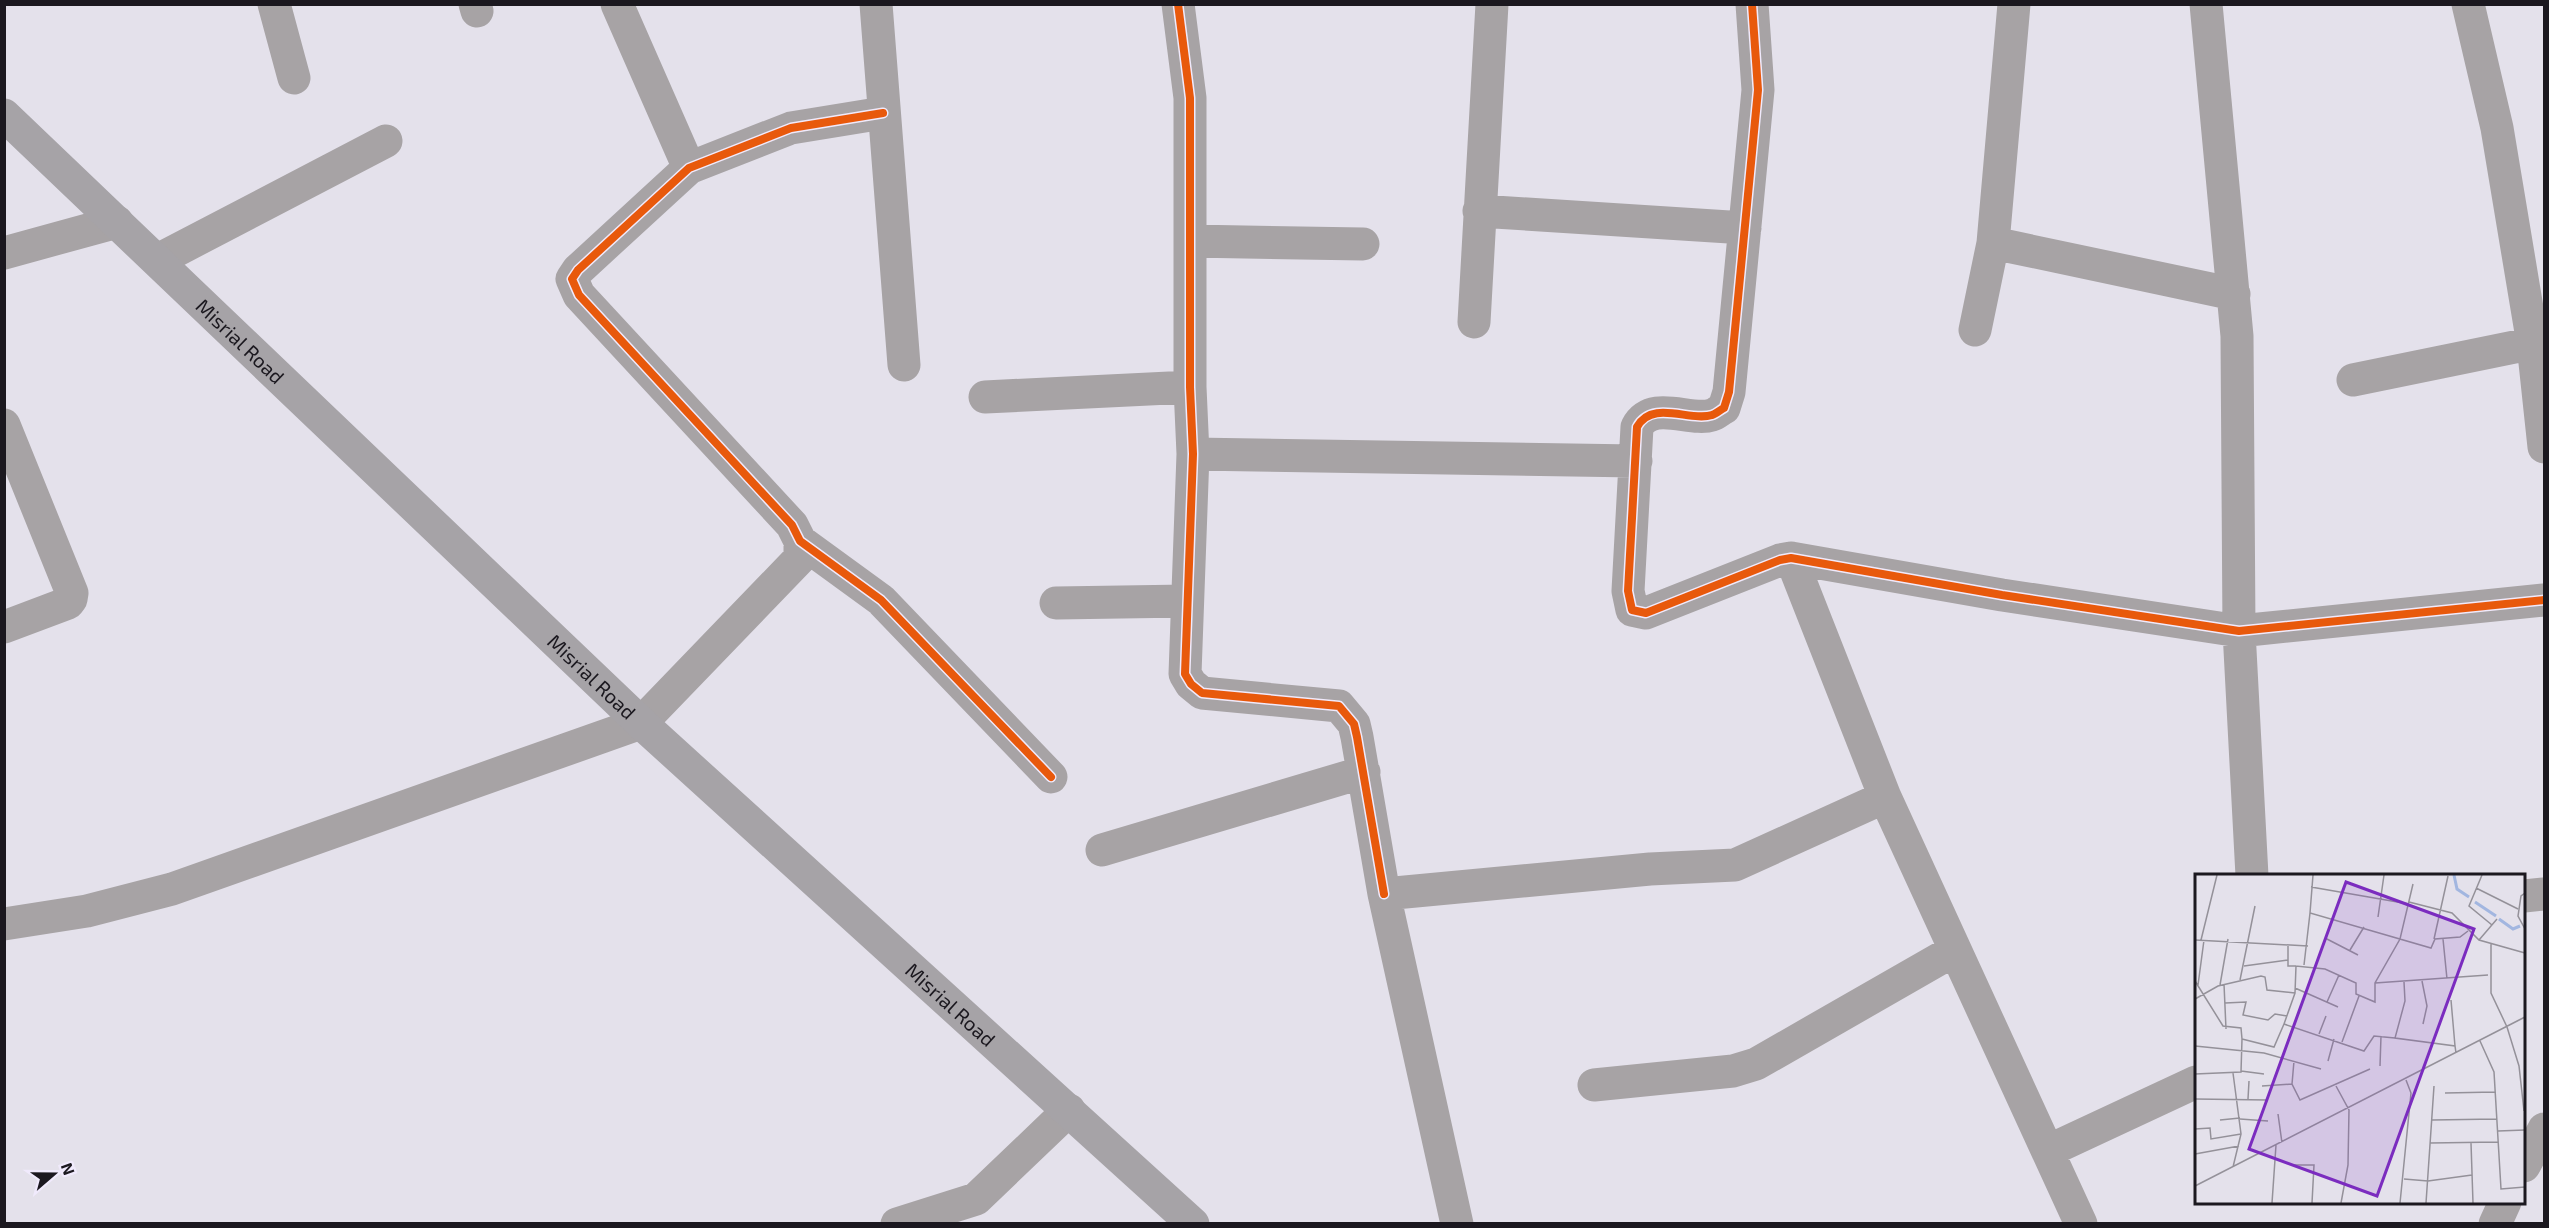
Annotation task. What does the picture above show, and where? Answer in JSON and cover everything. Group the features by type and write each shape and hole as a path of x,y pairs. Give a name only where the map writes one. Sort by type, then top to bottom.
{"main road":[{"name":"Misrial Road","path":"4,115 641,723 1193,1224"}],"street":[{"path":"274,4 294,78"},
{"path":"617,4 689,168"},
{"path":"876,4 904,365"},
{"path":"1178,4 1190,98 1192,454 1185,674 1191,684 1202,693 1340,706 1354,724 1384,894 1457,1224"},
{"path":"1474,322 1492,4"},
{"path":"1752,4 1758,90 1729,392 1724,408 1711,416 1666,413 1648,416 1641,420 1637,427 1628,591 1632,610 1646,613 1780,560 1791,558 2002,595 2239,631 2544,600"},
{"path":"1975,330 1993,243 2014,4"},
{"path":"2206,4 2237,336 2239,631 2252,874"},
{"path":"2468,4 2497,128 2539,342 2544,447"},
{"path":"4,924 87,911 172,889 641,723 800,558 800,541 792,525 587,304 573,286 572,279 578,270 689,168 791,128 883,113"},
{"path":"158,260 386,141"},
{"path":"1479,211 1745,228"},
{"path":"4,254 117,222"},
{"path":"1190,241 1363,244"},
{"path":"1993,243 2234,294"},
{"path":"2353,380 2539,342"},
{"path":"985,397 1190,387"},
{"path":"4,425 72,593 68,603 4,627"},
{"path":"1192,454 1636,461"},
{"path":"800,541 881,600 1050,777"},
{"path":"1791,558 1885,797 2081,1224"},
{"path":"1056,603 1187,601"},
{"path":"1102,850 1364,772"},
{"path":"1384,894 1650,869 1735,865 1885,797"},
{"path":"2525,896 2544,894"},
{"path":"1594,1085 1733,1071 1756,1064 1955,950"},
{"path":"2048,1151 2195,1082"},
{"path":"897,1224 976,1200 1069,1110"},
{"path":"2525,1162 2544,1129"},
{"path":"2495,1224 2505,1204"}],"cycle path":[{"path":"1178,4 1190,98 1190,387 1193,454 1185,674 1191,684 1202,693 1339,706 1354,724 1384,894"},
{"path":"1752,4 1758,90 1729,392 1724,408 1714,414 1703,416 1652,414 1637,427 1628,591 1632,610 1646,613 1780,560 1791,558 2002,595 2239,631 2544,600"},
{"path":"883,113 791,128 689,168 578,270 572,279 579,295 792,525 800,541 881,600 1051,777"}]}
